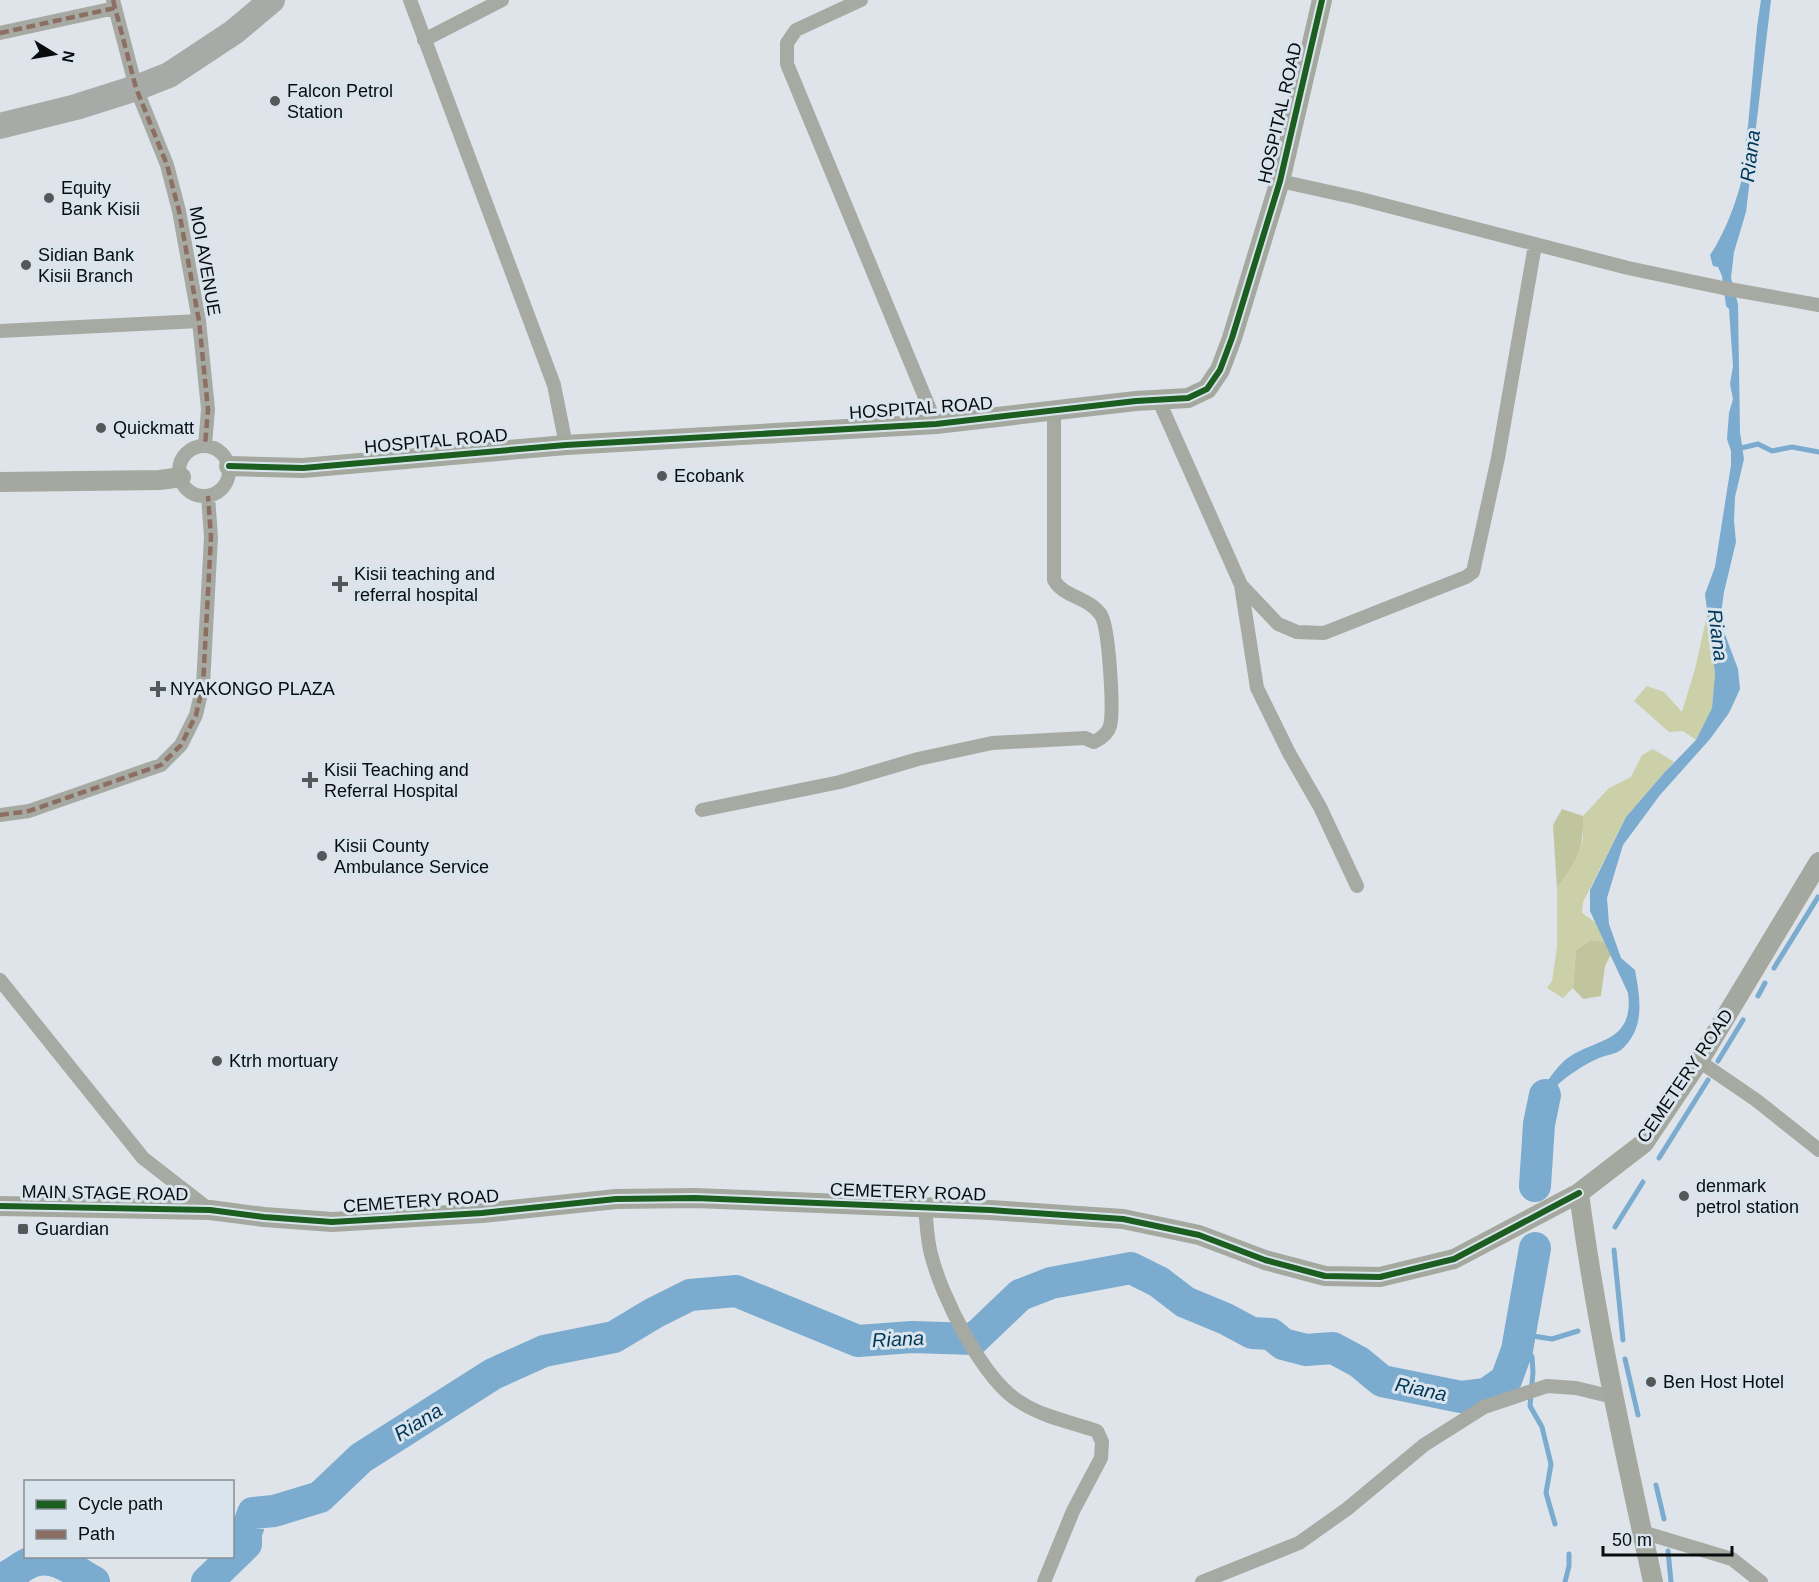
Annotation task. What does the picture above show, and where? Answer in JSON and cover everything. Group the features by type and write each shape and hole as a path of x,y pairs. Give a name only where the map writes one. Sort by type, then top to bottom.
{"highway":[{"path":"0,126 76,107 169,75 234,32 272,0"}],"street":[{"path":"410,0 554,385 566,445"},
{"path":"424,40 502,0"},
{"path":"861,0 796,30 787,43 787,64 936,424"},
{"name":"HOSPITAL ROAD","path":"229,466 303,468 566,445 936,424 1136,401 1188,398 1207,389 1220,370 1232,338 1281,181 1322,0"},
{"name":"MOI AVENUE","path":"114,4 135,88 167,165 179,211 199,321 208,409 205,446"},
{"path":"0,33 114,4"},
{"path":"1281,181 1357,198 1628,268 1819,305"},
{"path":"1241,585 1278,624 1297,632 1324,633 1466,578 1473,572 1498,458 1535,245"},
{"path":"0,331 199,321"},
{"path":"1159,401 1241,585 1257,688 1289,753 1320,807 1357,886"},
{"path":"702,810 840,782 918,759 992,743 1085,738 1094,742 1101,738 1110,726 1109,645 1103,618 1094,606 1058,588 1054,580 1054,412"},
{"path":"205,446 220,452 229,466 227,482 222,489 208,496 192,493 186,488 181,477 180,465 184,457 197,447 205,446"},
{"path":"0,482 160,480 181,477"},
{"path":"0,815 29,811 161,765 181,745 196,715 203,685 211,537 208,496"},
{"name":"CEMETERY ROAD","path":"210,1210 332,1222 482,1213 616,1199 696,1198 990,1210 1123,1219 1199,1235 1265,1260 1325,1276 1380,1277 1454,1259 1579,1193 1644,1143 1699,1060 1819,862"},
{"path":"0,980 143,1158 210,1210"},
{"path":"1699,1060 1756,1100 1819,1150"},
{"path":"1579,1193 1587,1252 1613,1397 1653,1582"},
{"name":"MAIN STAGE ROAD","path":"0,1206 210,1210"},
{"path":"925,1209 931,1254 947,1298 975,1350 1000,1386 1020,1402 1052,1417 1097,1431 1102,1442 1101,1458 1073,1511 1044,1582"},
{"path":"1202,1582 1299,1543 1347,1509 1424,1445 1484,1407 1547,1386 1576,1388 1613,1397"},
{"path":"1642,1532 1732,1559 1761,1582"}],"green space":[{"path":"1708,611 1715,674 1712,708 1696,740 1683,731 1669,732 1634,701 1647,686 1664,692 1682,712 1695,669"},
{"path":"1653,749 1674,762 1626,817 1583,902 1582,913 1595,922 1605,942 1591,940 1576,950 1573,988 1563,998 1547,988 1552,981 1557,947 1557,888 1573,864 1583,839 1583,816 1609,788 1631,777 1642,755"},
{"path":"1562,809 1583,816 1583,828 1577,855 1557,888 1553,825"},
{"path":"1591,940 1605,942 1611,954 1605,966 1601,996 1583,999 1573,988 1576,950"}],"water":[{"path":"1761,0 1771,0 1746,212 1734,252 1731,278 1738,304 1740,432 1744,459 1735,497 1736,542 1724,592 1720,621 1738,669 1740,689 1729,713 1710,739 1660,795 1623,845 1607,898 1609,924 1621,958 1635,970 1639,1012 1634,1032 1621,1050 1588,1064 1556,1086 1549,1136 1528,1134 1540,1096 1554,1072 1572,1055 1617,1033 1624,1023 1628,1011 1628,993 1590,911 1590,890 1626,817 1696,740 1712,708 1715,674 1705,594 1715,567 1731,465 1731,451 1727,439 1729,413 1733,399 1730,384 1733,366 1729,309 1726,306 1722,276 1718,267 1713,266 1710,255 1733,209 1744,170"}],"waterway":[{"path":"1737,449 1758,444 1772,451 1792,447 1819,452"},
{"path":"1774,968 1818,897"},
{"path":"1758,996 1765,983"},
{"path":"1718,1061 1743,1020"},
{"path":"1659,1158 1708,1080"},
{"name":"Riana","path":"1535,1186 1539,1124 1545,1095"},
{"path":"1615,1227 1643,1182"},
{"name":"Riana","path":"234,1556 246,1544 246,1533 253,1513 274,1511 320,1497 361,1458 493,1374 544,1351 614,1337 690,1295 736,1291 858,1341 912,1337 974,1339 1020,1295 1051,1283 1131,1268 1159,1282 1185,1302 1252,1333 1271,1334 1283,1344 1306,1350 1333,1348 1359,1362 1382,1381 1461,1397 1486,1394 1506,1380 1517,1350 1535,1248"},
{"path":"1614,1250 1623,1340"},
{"path":"1520,1334 1552,1339 1578,1331"},
{"path":"1518,1345 1528,1350 1532,1357 1530,1406 1542,1427 1551,1464 1546,1493 1555,1524"},
{"path":"1625,1359 1638,1415"},
{"path":"1656,1485 1664,1519"},
{"path":"1668,1551 1671,1582"},
{"path":"1565,1582 1569,1554"},
{"name":"Riana","path":"207,1582 232,1558"},
{"name":"Riana","path":"0,1579 29,1563 42,1559 66,1565 94,1582"}],"marked path":[{"path":"113,0 136,88 167,165 179,211 199,321 208,409 205,446"},
{"path":"0,33 115,8"},
{"path":"0,815 29,811 161,765 181,745 196,715 203,685 211,537 208,496"}],"cycle path":[{"path":"229,466 303,468 566,445 936,424 1136,401 1188,398 1207,389 1220,370 1232,338 1280,181 1322,0"},
{"path":"0,1206 210,1210 332,1222 482,1213 616,1199 695,1198 990,1210 1123,1219 1199,1235 1265,1260 1325,1276 1380,1277 1454,1259 1579,1193"}],"place":[{"name":"Falcon Petrol Station","path":"275,101"},
{"name":"Equity Bank Kisii","path":"49,198"},
{"name":"Sidian Bank Kisii Branch","path":"26,265"},
{"name":"Quickmatt","path":"101,428"},
{"name":"Ecobank","path":"662,476"},
{"name":"Kisii teaching and referral hospital","path":"340,584"},
{"name":"NYAKONGO PLAZA","path":"158,689"},
{"name":"Kisii Teaching and Referral Hospital","path":"310,780"},
{"name":"Kisii County Ambulance Service","path":"322,856"},
{"name":"Ktrh mortuary","path":"217,1061"},
{"name":"denmark petrol station","path":"1684,1196"},
{"name":"Guardian","path":"23,1229"},
{"name":"Ben Host Hotel","path":"1651,1382"}]}
